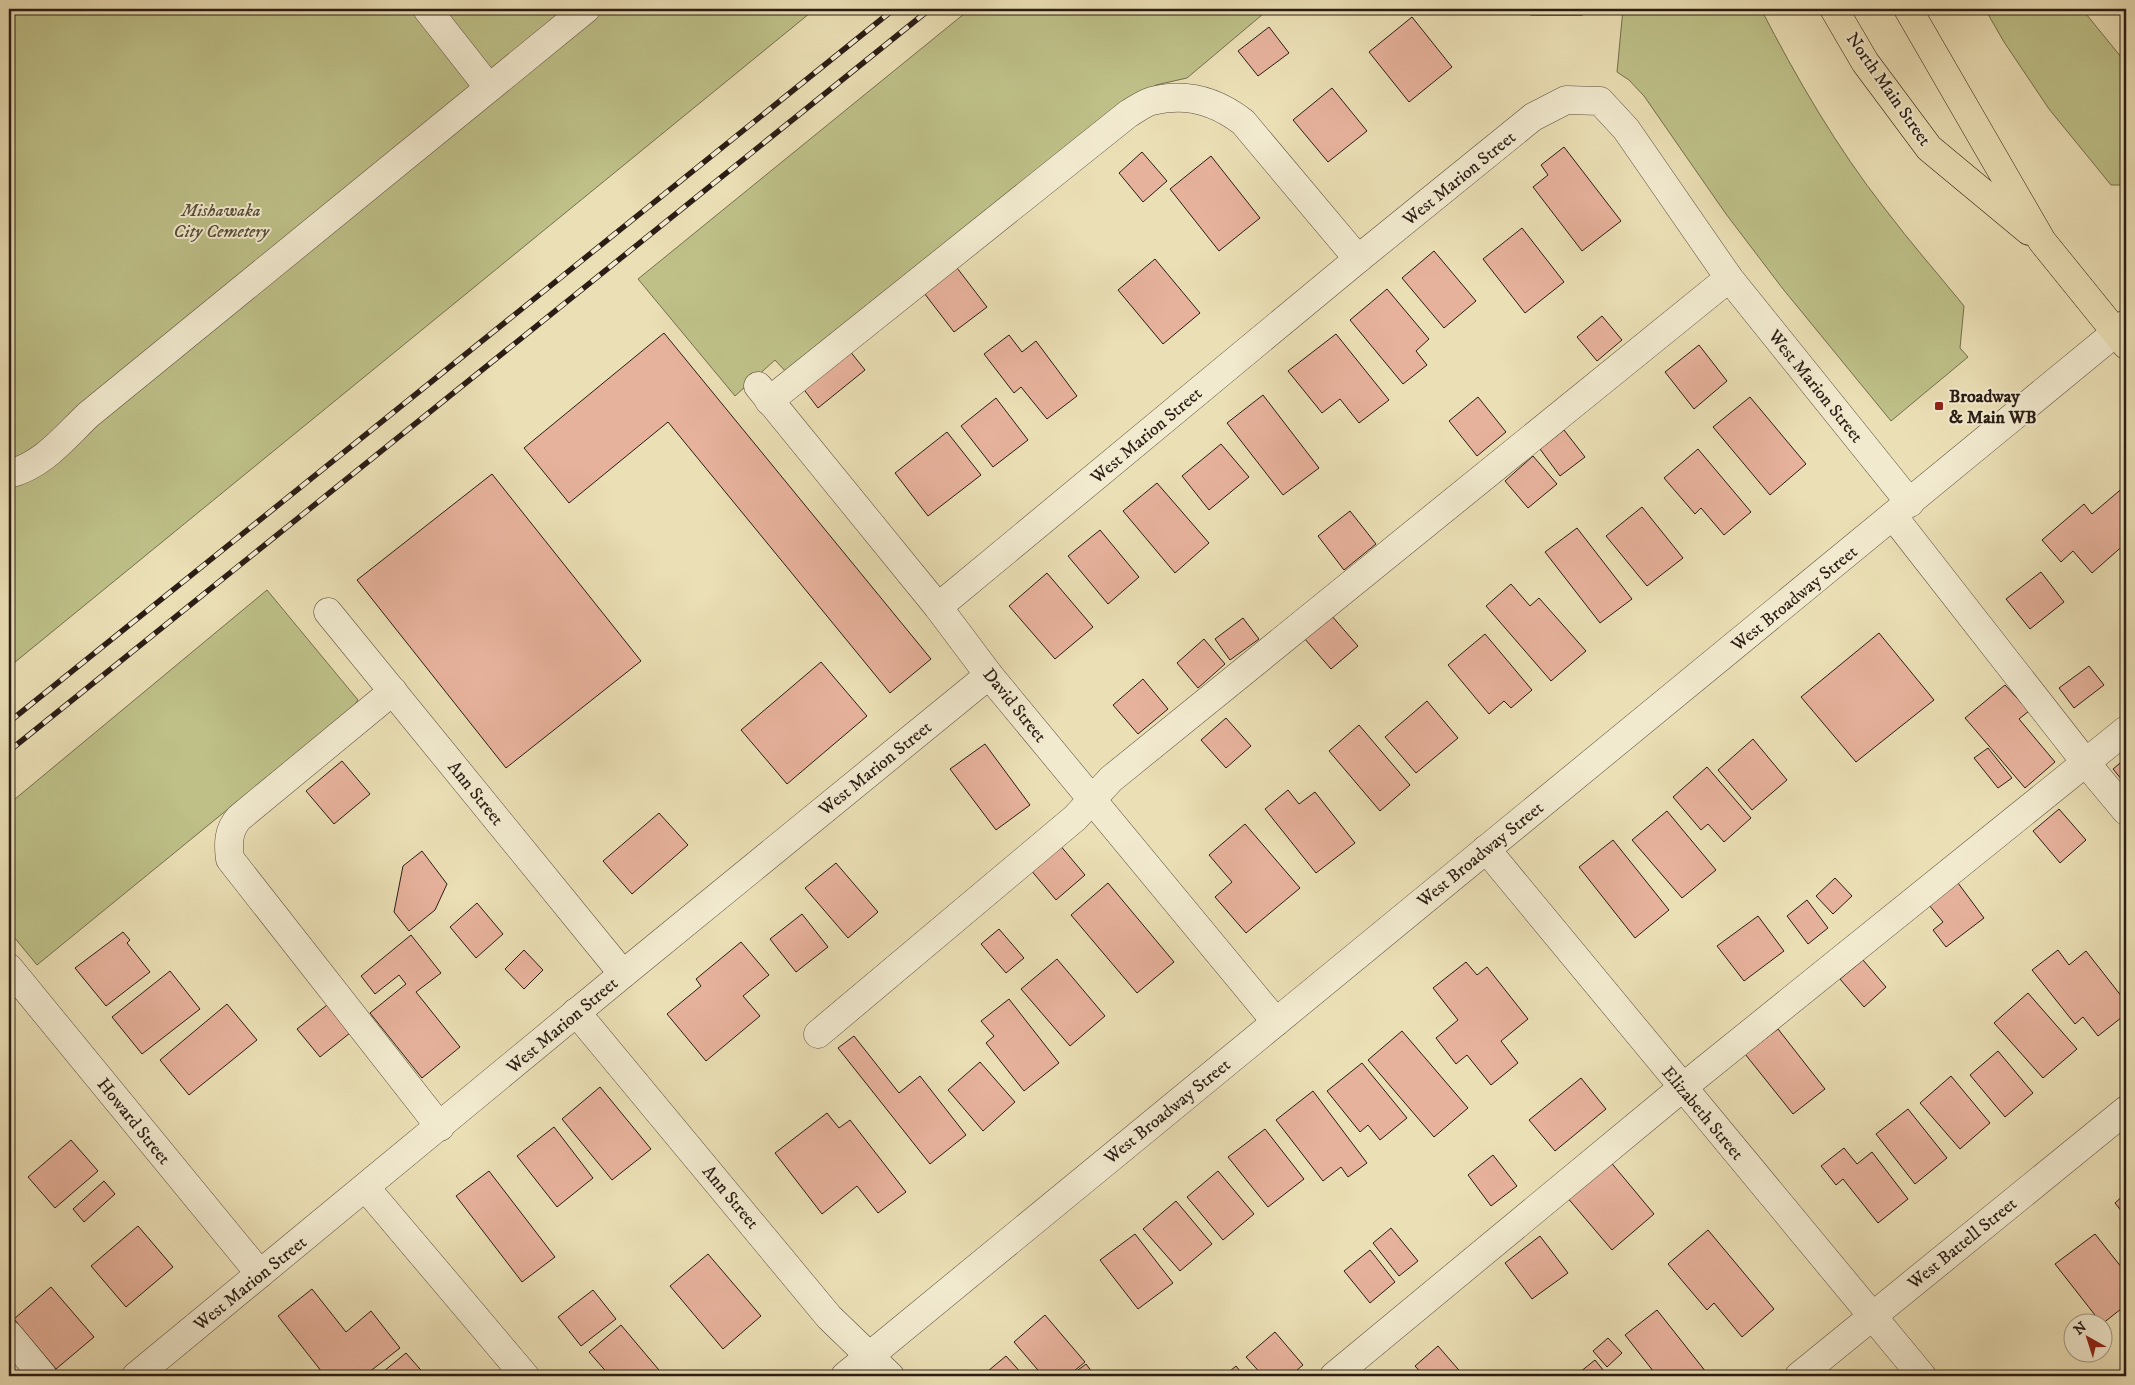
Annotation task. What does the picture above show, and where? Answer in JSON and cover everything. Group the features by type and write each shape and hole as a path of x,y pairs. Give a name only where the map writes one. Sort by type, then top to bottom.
{"main road":[{"name":"North Main Street","path":"1834,9 1865,62 1929,148 2042,242 2123,334"},
{"name":"North Main Street","path":"1908,9 2042,242"}],"street":[{"path":"427,9 489,88"},
{"path":"9,474 26,469 41,460 88,416 586,9"},
{"name":"David Street","path":"1276,1022 989,675 938,607 763,394 1128,114 1151,102 1180,98 1206,101 1226,109 1243,122 1358,259"},
{"name":"West Marion Street","path":"938,607 1358,259 1533,117 1566,100 1600,101 1626,129 1729,278 1902,510 2086,763 2126,810"},
{"path":"818,1034 1075,818 1119,772 1729,278"},
{"name":"West Broadway Street","path":"845,1376 1486,849 1902,510 2123,334"},
{"name":"Ann Street","path":"328,612 623,974"},
{"name":"West Marion Street","path":"141,1375 576,1012 989,675"},
{"path":"393,691 239,818 232,825 228,846 230,859 440,1126"},
{"path":"1334,1376 1682,1088 2126,730"},
{"name":"Elizabeth Street","path":"1486,849 1922,1376"},
{"name":"Howard Street","path":"9,968 260,1274"},
{"name":"Ann Street","path":"576,1012 829,1317 890,1376"},
{"name":"West Battell Street","path":"1799,1376 2126,1110"},
{"path":"366,1188 525,1376"},
{"path":"9,1335 43,1376"}],"green space":[{"name":"Mishawaka City Cemetery","path":"9,9 815,9 9,667"},
{"path":"970,9 1269,9 1187,78 1156,85 1126,103 786,372 775,360 735,396 638,279"},
{"path":"1623,9 1761,9 1803,86 1850,162 1867,186 1964,306 1960,348 1968,357 1891,421 1783,289 1726,214 1644,96 1629,80 1617,72"},
{"path":"1985,9 2082,9 2126,63 2126,185 2111,185 2049,109 2004,42"},
{"path":"267,590 358,700 347,716 244,796 37,965 9,931 9,804"}],"building":[{"path":"1531,9 1582,9 1582,15 1531,15"},
{"path":"1412,17 1452,67 1409,102 1369,52"},
{"path":"1269,27 1289,53 1258,76 1238,51"},
{"path":"1332,88 1367,131 1328,162 1293,120"},
{"path":"1564,147 1621,221 1582,251 1533,187 1548,175 1541,165"},
{"path":"1142,152 1167,181 1143,202 1119,173"},
{"path":"1211,156 1260,218 1219,251 1170,189"},
{"path":"1522,228 1564,282 1525,313 1483,259"},
{"path":"1434,251 1476,301 1444,328 1402,278"},
{"path":"1155,259 1200,313 1163,344 1118,290"},
{"path":"954,264 987,307 954,332 921,289"},
{"path":"1387,289 1429,339 1416,351 1427,365 1403,384 1350,320"},
{"path":"1602,316 1622,340 1597,361 1577,337"},
{"path":"664,333 931,659 890,693 668,422 569,503 524,448"},
{"path":"1336,334 1389,400 1359,423 1340,399 1322,413 1288,371"},
{"path":"1009,335 1022,352 1036,341 1077,396 1047,419 1021,387 1014,393 984,354"},
{"path":"1699,345 1727,381 1694,409 1665,372"},
{"path":"849,350 865,370 818,408 802,387"},
{"path":"1263,395 1319,468 1283,495 1227,423"},
{"path":"1478,397 1506,432 1477,456 1449,421"},
{"path":"1750,397 1806,464 1770,495 1713,427"},
{"path":"996,398 1028,440 993,467 961,426"},
{"path":"1564,430 1585,457 1560,476 1540,449"},
{"path":"947,432 981,475 928,516 895,473"},
{"path":"1221,444 1249,477 1209,510 1182,476"},
{"path":"1698,449 1751,512 1724,535 1701,508 1695,514 1664,478"},
{"path":"1533,456 1557,484 1528,508 1505,481"},
{"path":"492,474 641,661 506,768 357,580"},
{"path":"1157,483 1209,543 1175,573 1123,511"},
{"path":"2125,486 2126,543 2092,573 2073,551 2061,562 2042,540 2084,504 2092,514"},
{"path":"1642,507 1683,558 1647,586 1606,536"},
{"path":"1350,511 1376,544 1344,570 1318,536"},
{"path":"1577,528 1632,599 1600,623 1545,552"},
{"path":"1100,530 1139,577 1108,604 1068,556"},
{"path":"2041,572 2064,602 2030,629 2006,599"},
{"path":"1047,573 1093,627 1055,659 1009,606"},
{"path":"1511,584 1530,606 1539,598 1586,651 1551,681 1486,606"},
{"path":"1331,615 1358,646 1331,669 1304,638"},
{"path":"1243,618 1259,639 1230,660 1215,639"},
{"path":"1879,633 1934,700 1856,762 1801,697"},
{"path":"1485,634 1532,690 1511,708 1504,701 1489,714 1448,665"},
{"path":"1204,639 1225,664 1198,688 1177,663"},
{"path":"821,662 867,716 787,784 741,730"},
{"path":"2089,666 2104,685 2074,708 2059,688"},
{"path":"1143,679 1168,709 1138,734 1113,705"},
{"path":"2005,685 2029,711 2019,719 2055,762 2025,788 1965,718"},
{"path":"1427,701 1458,738 1416,773 1385,737"},
{"path":"1226,718 1251,746 1226,768 1201,740"},
{"path":"1359,725 1410,785 1380,811 1329,751"},
{"path":"1753,739 1787,780 1752,810 1718,770"},
{"path":"985,744 1030,805 996,830 950,769"},
{"path":"1988,748 2012,778 1998,788 1974,758"},
{"path":"2126,758 2126,785 2113,769"},
{"path":"342,761 370,794 334,824 306,791"},
{"path":"1707,767 1751,818 1724,842 1708,824 1701,830 1673,797"},
{"path":"1288,790 1299,804 1315,792 1355,843 1316,873 1265,809"},
{"path":"2059,809 2086,840 2060,863 2033,831"},
{"path":"1667,811 1716,870 1682,898 1632,840"},
{"path":"659,813 688,845 632,894 603,861"},
{"path":"1245,824 1300,888 1246,933 1215,897 1232,882 1209,855"},
{"path":"1613,840 1669,910 1635,938 1579,867"},
{"path":"1059,844 1085,875 1056,900 1030,869"},
{"path":"422,851 447,884 435,910 409,931 394,912 403,866"},
{"path":"836,863 878,912 848,938 805,888"},
{"path":"1835,878 1852,896 1833,914 1816,896"},
{"path":"1108,883 1174,962 1137,993 1071,915"},
{"path":"1958,883 1984,918 1946,947 1933,930 1943,922 1929,905"},
{"path":"1807,900 1828,928 1808,944 1787,916"},
{"path":"477,903 503,934 476,958 450,927"},
{"path":"802,914 828,947 796,972 770,939"},
{"path":"1758,916 1784,951 1744,981 1717,946"},
{"path":"999,929 1024,958 1006,973 981,944"},
{"path":"123,932 130,940 127,943 150,972 106,1006 75,968"},
{"path":"411,935 441,973 416,992 460,1047 422,1078 370,1013 406,984 399,975 375,994 361,976"},
{"path":"741,942 769,975 743,996 760,1016 706,1061 667,1014 701,986 696,979"},
{"path":"524,950 543,970 524,989 505,969"},
{"path":"2058,950 2069,965 2086,951 2126,1002 2126,1014 2098,1036 2083,1017 2075,1024 2032,970"},
{"path":"1057,959 1105,1016 1070,1046 1021,989"},
{"path":"1863,960 1886,987 1864,1007 1840,979"},
{"path":"1466,962 1477,975 1487,967 1528,1019 1501,1041 1518,1063 1491,1085 1467,1055 1456,1064 1436,1038 1458,1020 1433,988"},
{"path":"170,971 200,1009 142,1054 112,1017"},
{"path":"2028,993 2077,1049 2043,1078 1994,1023"},
{"path":"1009,999 1059,1063 1024,1091 986,1043 994,1036 981,1021"},
{"path":"227,1004 257,1040 189,1095 160,1060"},
{"path":"327,1005 350,1033 320,1057 297,1029"},
{"path":"1778,1029 1825,1089 1793,1114 1745,1054"},
{"path":"1402,1031 1468,1108 1434,1137 1368,1060"},
{"path":"854,1036 899,1093 920,1076 966,1135 930,1164 838,1048"},
{"path":"1998,1051 2033,1093 2005,1117 1970,1075"},
{"path":"980,1062 1015,1102 983,1131 948,1090"},
{"path":"1362,1063 1407,1118 1380,1140 1368,1125 1360,1132 1327,1091"},
{"path":"9,1065 15,1073 9,1079"},
{"path":"1951,1076 1990,1123 1960,1149 1920,1103"},
{"path":"1581,1078 1606,1109 1555,1151 1529,1120"},
{"path":"600,1087 651,1149 612,1180 562,1119"},
{"path":"1313,1091 1367,1163 1348,1177 1341,1167 1323,1181 1276,1120"},
{"path":"1908,1109 1947,1158 1915,1184 1876,1134"},
{"path":"827,1113 839,1128 850,1120 906,1192 878,1213 857,1186 822,1214 775,1153"},
{"path":"554,1127 593,1178 557,1207 517,1156"},
{"path":"1265,1129 1304,1179 1268,1207 1228,1157"},
{"path":"71,1140 98,1171 55,1208 28,1177"},
{"path":"1844,1148 1857,1164 1872,1152 1908,1199 1878,1223 1843,1179 1836,1185 1821,1166"},
{"path":"1493,1155 1517,1186 1491,1206 1468,1175"},
{"path":"1609,1160 1654,1214 1612,1250 1566,1196"},
{"path":"489,1171 555,1257 522,1282 456,1196"},
{"path":"1218,1171 1254,1214 1223,1240 1187,1197"},
{"path":"104,1181 115,1194 84,1222 73,1209"},
{"path":"2126,1193 2126,1217 2115,1203"},
{"path":"1176,1201 1212,1244 1180,1271 1143,1229"},
{"path":"138,1226 173,1267 126,1307 91,1266"},
{"path":"1391,1228 1418,1261 1399,1276 1373,1243"},
{"path":"1708,1230 1774,1309 1742,1337 1714,1303 1707,1310 1668,1264"},
{"path":"1135,1234 1173,1283 1138,1309 1100,1260"},
{"path":"2095,1234 2126,1273 2126,1305 2112,1316 2112,1312 2093,1312 2055,1264"},
{"path":"1540,1236 1568,1273 1532,1299 1505,1263"},
{"path":"1370,1250 1395,1282 1370,1303 1344,1271"},
{"path":"708,1254 761,1316 723,1349 670,1286"},
{"path":"51,1287 94,1337 56,1369 14,1319"},
{"path":"312,1289 346,1332 371,1311 400,1348 364,1376 325,1376 278,1316"},
{"path":"593,1290 616,1319 581,1346 558,1317"},
{"path":"1657,1310 1706,1372 1700,1376 1657,1376 1625,1335"},
{"path":"1045,1315 1085,1362 1068,1376 1043,1376 1014,1342"},
{"path":"621,1325 664,1376 610,1376 589,1352"},
{"path":"1275,1332 1303,1365 1290,1376 1263,1376 1246,1357"},
{"path":"1608,1338 1622,1353 1607,1367 1593,1351"},
{"path":"1438,1346 1464,1376 1424,1376 1415,1366"},
{"path":"406,1353 426,1376 378,1376"},
{"path":"1006,1356 1024,1376 982,1376"},
{"path":"1595,1360 1608,1376 1575,1376"},
{"path":"1086,1364 1095,1376 1070,1376"},
{"path":"1236,1366 1244,1376 1224,1376"}],"railway":[{"path":"9,722 894,9"},
{"path":"9,751 930,9"}],"place":[{"name":"Broadway & Main WB","path":"1939,406"}]}
